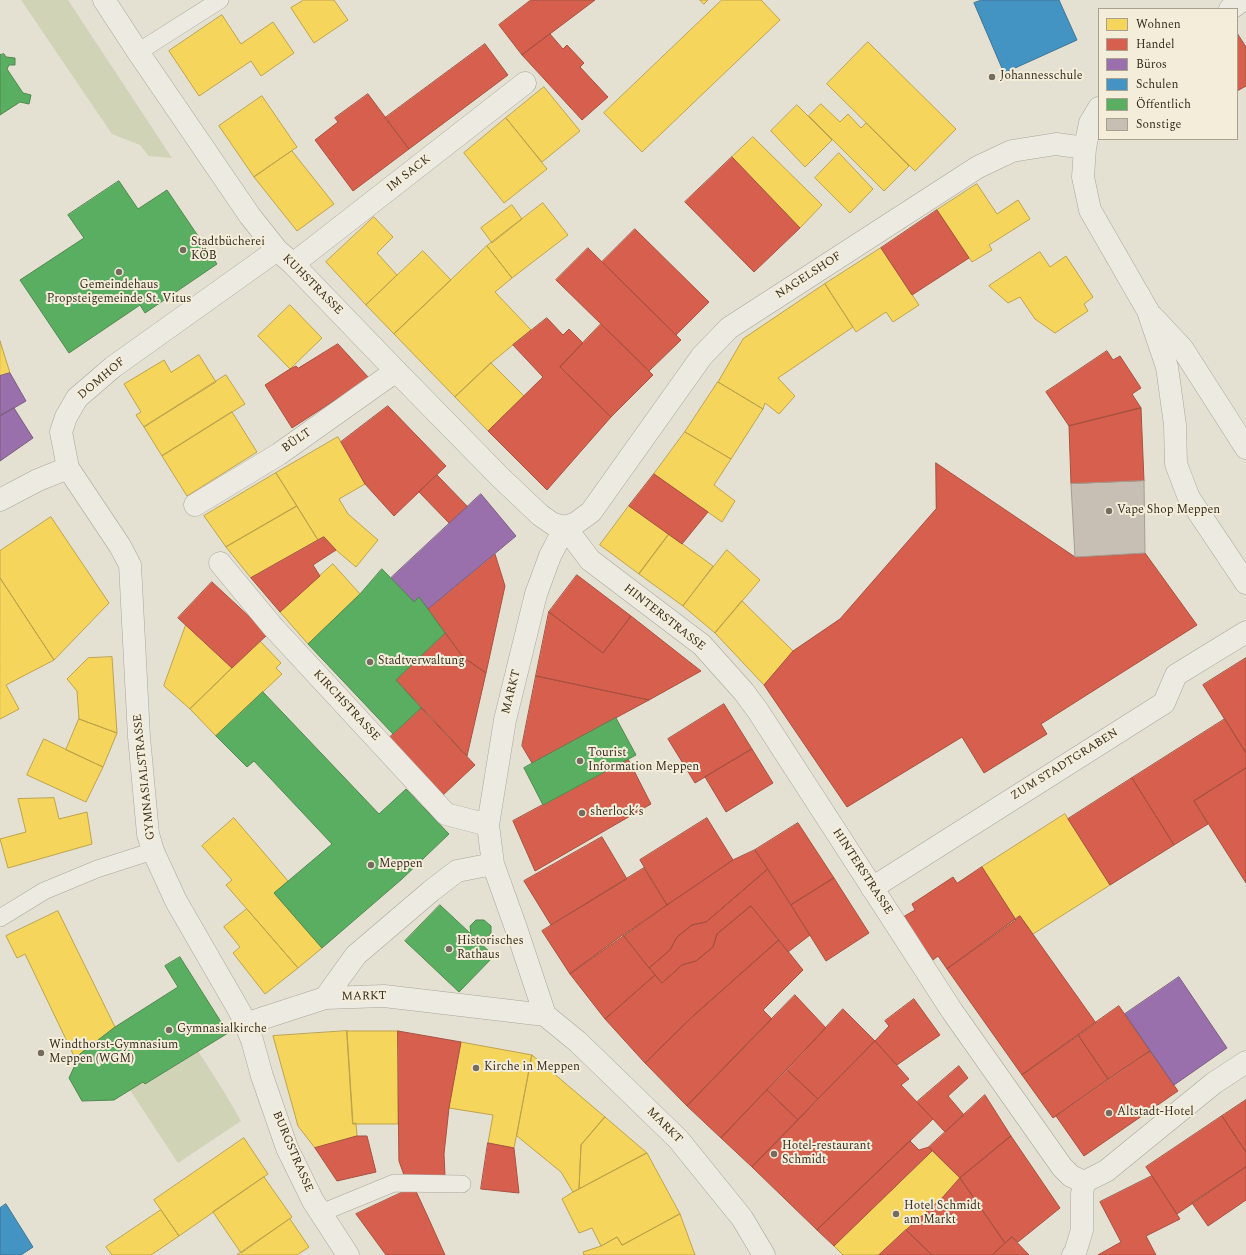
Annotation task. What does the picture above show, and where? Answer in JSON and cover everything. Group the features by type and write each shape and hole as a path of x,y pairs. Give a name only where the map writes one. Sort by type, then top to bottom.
{"street":[{"name":"KUHSTRASSE","path":"104,0 250,216 285,257 500,477 540,515 553,524 566,527"},
{"path":"1231,8 1243,0"},
{"name":"IM SACK","path":"285,257 525,83"},
{"path":"1098,110 1090,123 1085,148 1083,177 1090,210 1148,312 1167,367 1175,424 1176,464 1189,498 1246,583"},
{"name":"NAGELSHOF","path":"566,527 576,523 591,512 702,356 729,328 978,167 1012,151 1056,144 1085,148"},
{"name":"DOMHOF","path":"132,610 130,565 120,546 68,468 61,432 66,417 77,398 113,367 285,257"},
{"path":"1148,312 1182,348 1246,448"},
{"name":"BÜLT","path":"195,505 279,454 396,371"},
{"path":"0,500 38,480 68,468"},
{"name":"HINTERSTRASSE","path":"566,527 590,560 702,645 744,692 758,711 952,1011 1062,1167 1071,1176 1084,1182"},
{"name":"MARKT","path":"566,527 550,556 536,594 505,720 488,825 493,864 545,1015 578,1042 678,1139 742,1218 764,1255"},
{"name":"KIRCHSTRASSE","path":"220,563 273,627 446,814 488,825"},
{"name":"GYMNASIALSTRASSE","path":"132,610 148,834 153,851 176,901 240,1012 248,1032"},
{"name":"ZUM STADTGRABEN","path":"872,888 1164,703 1176,675 1246,632"},
{"name":"MARKT","path":"325,998 356,955 431,891 457,871 493,864"},
{"name":"MARKT","path":"248,1032 325,998 384,996 545,1015"},
{"name":"BURGSTRASSE","path":"248,1032 287,1148 313,1201 348,1255"},
{"path":"1073,1255 1075,1253 1082,1230 1082,1194 1084,1182 1106,1171 1214,1083 1246,1062"}],"lane":[{"path":"138,52 220,0"},
{"path":"0,918 44,891 98,869 153,851"},
{"path":"321,1213 394,1183 462,1184"}],"green space":[{"path":"21,0 68,0 172,158 149,156 140,145 112,134"},
{"path":"198,1051 241,1121 178,1163 130,1090 143,1082 145,1084"}],"building: Wohnen":[{"path":"304,0 334,0 348,20 314,43 291,8"},
{"path":"700,0 708,0 704,4"},
{"path":"722,0 761,0 780,20 642,152 604,113"},
{"path":"222,15 241,44 273,22 294,53 261,76 251,61 199,96 169,51"},
{"path":"868,42 956,129 915,171 827,84"},
{"path":"544,87 580,131 542,162 506,118"},
{"path":"262,96 297,147 254,177 219,126"},
{"path":"821,104 840,122 848,114 861,128 866,123 909,166 884,191 809,116"},
{"path":"797,105 832,140 805,167 771,131"},
{"path":"506,118 547,169 504,203 464,153"},
{"path":"753,137 822,205 800,228 732,157"},
{"path":"292,151 334,204 297,231 254,177"},
{"path":"839,153 873,189 850,213 815,178"},
{"path":"977,184 997,214 1018,200 1030,219 989,245 992,250 972,262 937,210"},
{"path":"543,203 568,235 512,278 487,246"},
{"path":"512,205 522,219 492,243 481,228"},
{"path":"374,217 393,237 377,253 397,275 366,305 326,262"},
{"path":"487,246 512,278 495,292 531,330 491,363 455,397 394,334"},
{"path":"881,248 919,305 893,322 886,312 856,332 825,284"},
{"path":"423,251 451,280 394,334 366,305"},
{"path":"1040,252 1050,267 1066,256 1093,297 1084,304 1088,311 1055,333 1035,319 1020,297 1008,303 989,286"},
{"path":"825,284 853,327 778,378 795,396 779,414 765,403 763,409 718,382 743,339"},
{"path":"290,305 322,338 290,369 258,336"},
{"path":"0,341 10,373 0,376"},
{"path":"199,355 216,382 144,427 136,415 141,412 124,384 164,360 171,372"},
{"path":"491,363 524,396 488,431 455,397"},
{"path":"226,375 245,404 162,456 144,427"},
{"path":"718,382 763,409 731,459 685,432"},
{"path":"232,412 257,452 187,496 162,456"},
{"path":"685,432 731,459 714,485 735,501 722,522 654,474"},
{"path":"338,437 365,484 339,499 348,514 378,540 356,567 336,550 324,537 318,540 276,473"},
{"path":"276,473 297,506 226,547 204,516"},
{"path":"297,506 318,540 251,578 226,547"},
{"path":"629,506 669,534 639,574 600,545"},
{"path":"51,517 109,603 54,660 0,578 0,551"},
{"path":"669,534 713,566 683,606 639,574"},
{"path":"727,550 760,580 715,633 683,606"},
{"path":"333,564 360,594 308,644 280,612"},
{"path":"0,578 54,660 6,685 19,709 0,719"},
{"path":"742,601 793,651 764,685 715,633"},
{"path":"186,625 232,668 190,709 164,686"},
{"path":"260,641 281,663 276,668 282,674 216,736 190,709"},
{"path":"112,657 117,733 79,719 77,691 67,679 88,658"},
{"path":"79,719 117,733 103,767 66,750"},
{"path":"44,739 103,767 86,802 27,775"},
{"path":"54,798 59,819 87,812 92,844 8,868 0,839 26,832 18,799"},
{"path":"1065,814 1110,885 1033,934 1020,916 1016,920 982,867"},
{"path":"234,818 288,881 274,893 322,948 298,968 226,885 232,880 202,846"},
{"path":"247,909 298,968 265,994 233,953 240,947 224,927"},
{"path":"58,911 115,1027 75,1058 25,954 17,958 6,936"},
{"path":"347,1031 398,1031 398,1124 353,1124"},
{"path":"347,1031 353,1124 356,1123 357,1136 315,1148 298,1126 273,1036"},
{"path":"461,1042 532,1055 514,1148 488,1143 493,1115 449,1108"},
{"path":"532,1055 605,1117 581,1145 579,1189 573,1192 561,1172 517,1136"},
{"path":"605,1117 647,1153 579,1189 581,1145"},
{"path":"244,1138 268,1174 179,1236 154,1200"},
{"name":"Hotel Schmidt am Markt","path":"932,1151 960,1178 943,1197 879,1255 843,1255 834,1246"},
{"path":"647,1153 680,1214 622,1245 617,1237 601,1246 592,1228 579,1233 562,1199"},
{"path":"264,1177 292,1217 241,1253 213,1212"},
{"path":"161,1210 179,1236 151,1255 112,1255 106,1247"},
{"path":"680,1214 695,1255 584,1255 583,1252 601,1246 617,1237 622,1245"},
{"path":"290,1219 309,1247 297,1255 237,1255"}],"building: Handel":[{"path":"531,0 595,0 522,55 499,25"},
{"path":"550,34 563,49 567,45 584,63 580,67 608,97 582,120 522,55"},
{"path":"1238,35 1246,47 1246,86 1238,90"},
{"path":"485,44 508,75 409,149 385,118"},
{"path":"368,94 409,149 353,191 315,140 338,122 335,118"},
{"path":"732,157 800,228 754,272 685,202"},
{"path":"937,210 969,258 912,295 881,248"},
{"path":"635,229 709,302 676,335 602,262"},
{"path":"588,248 681,340 649,371 556,280"},
{"path":"547,318 563,335 569,329 583,343 560,367 611,417 547,490 488,431 543,377 513,345"},
{"path":"601,324 653,375 611,417 560,367"},
{"path":"338,344 369,378 292,428 265,385 290,369 296,366 298,368"},
{"path":"1107,351 1113,360 1120,356 1141,388 1132,394 1141,408 1069,426 1046,392"},
{"path":"388,406 446,466 394,516 365,484 341,442"},
{"path":"1141,408 1144,481 1071,484 1069,426"},
{"path":"936,463 1075,557 1145,553 1197,625 1041,724 1047,734 984,773 962,737 847,807 764,685 793,651 840,619 936,509"},
{"path":"654,474 708,512 682,544 629,506"},
{"path":"437,475 468,507 450,524 419,492"},
{"path":"324,537 336,550 313,565 320,576 280,612 251,578"},
{"path":"495,554 505,586 486,673 463,657 428,609"},
{"path":"577,575 631,616 603,653 549,612"},
{"path":"212,582 268,634 232,668 178,618"},
{"path":"549,612 603,653 631,616 701,671 649,700 536,676"},
{"path":"445,633 463,657 486,673 467,756 396,680"},
{"path":"1246,658 1246,753 1203,685"},
{"path":"536,676 649,700 532,763 522,746"},
{"path":"724,704 752,749 695,783 668,739"},
{"path":"421,708 475,765 443,795 389,738"},
{"path":"1225,719 1246,753 1246,768 1194,801 1208,824 1174,845 1132,778"},
{"path":"752,749 773,783 726,812 705,777"},
{"name":"sherlock´s","path":"628,759 651,804 535,871 513,821"},
{"path":"1246,768 1246,883 1194,801"},
{"path":"1132,778 1174,845 1110,885 1068,819"},
{"path":"707,818 733,860 667,905 640,860"},
{"path":"798,823 834,878 791,905 755,850"},
{"path":"602,837 627,879 551,925 524,881"},
{"path":"755,850 768,869 706,922 692,925 677,937 670,950 649,968 623,935 733,860"},
{"path":"982,867 1016,920 947,969 938,956 933,960 903,917 915,910 912,904 953,877 957,883"},
{"path":"644,868 667,905 570,974 542,931"},
{"path":"768,869 810,935 788,952 751,906 717,934 713,947 696,961 682,965 662,983 649,968 670,950 677,937 692,925 706,922"},
{"path":"834,878 869,933 826,961 791,905"},
{"path":"751,906 779,940 692,1017 645,1063 605,1019 655,975 662,983 682,965 696,961 713,947 717,934"},
{"path":"1020,916 1096,1023 1022,1075 947,969"},
{"path":"623,935 655,975 605,1019 570,974"},
{"path":"779,940 803,970 763,1010 772,1019 687,1106 645,1063 692,1017"},
{"path":"795,995 826,1028 721,1138 687,1106"},
{"path":"914,999 940,1035 897,1065 875,1041 889,1026 885,1021"},
{"path":"1119,1006 1150,1051 1108,1079 1078,1035"},
{"path":"843,1009 875,1041 818,1099 787,1070"},
{"path":"398,1031 461,1042 449,1108 444,1154 445,1176 405,1178 399,1161"},
{"path":"1078,1035 1108,1079 1053,1118 1022,1075"},
{"path":"875,1041 909,1079 901,1085 933,1119 817,1230 752,1167"},
{"path":"1150,1051 1178,1091 1084,1156 1056,1116"},
{"path":"959,1066 968,1078 948,1096 964,1115 945,1132 917,1102"},
{"path":"787,1070 818,1099 798,1120 767,1090"},
{"path":"767,1090 798,1120 752,1167 721,1138"},
{"path":"985,1095 1011,1136 960,1178 929,1147"},
{"path":"1246,1100 1246,1152 1222,1116"},
{"path":"1222,1116 1246,1152 1246,1167 1177,1214 1146,1167"},
{"path":"357,1136 367,1136 376,1172 337,1181 315,1148"},
{"path":"1011,1136 1060,1208 1018,1242 1012,1237 1005,1243 960,1178"},
{"path":"910,1141 919,1150 929,1147 932,1151 834,1246 817,1230"},
{"path":"488,1143 514,1148 519,1193 481,1189"},
{"path":"1246,1167 1246,1200 1208,1226 1192,1203"},
{"path":"1152,1176 1180,1219 1146,1236 1156,1255 1098,1255 1121,1242 1100,1202"},
{"path":"960,1178 1005,1243 992,1255 932,1255 906,1230 943,1197"},
{"path":"414,1187 445,1255 386,1255 356,1214"},
{"path":"906,1230 932,1255 879,1255"},
{"path":"1012,1237 1029,1255 992,1255 1005,1243"}],"building: Büros":[{"path":"10,373 26,401 0,416 0,376"},
{"path":"14,408 33,438 0,461 0,416"},
{"path":"481,494 516,536 428,609 419,597 414,602 391,578"},
{"path":"1179,977 1227,1048 1174,1085 1125,1014"}],"building: Schulen":[{"path":"982,0 1059,0 1077,40 1004,73 974,3"},
{"path":"6,1204 33,1247 21,1255 0,1255 0,1208"}],"building: Öffentlich":[{"path":"4,54 6,57 15,58 15,65 9,65 7,69 23,93 31,95 29,104 20,102 0,115 0,55"},
{"name":"Gemeindehaus Propsteigemeinde St. Vitus","path":"119,181 138,209 167,190 217,264 145,313 140,305 69,353 20,280 84,238 68,215"},
{"name":"Stadtverwaltung","path":"382,569 414,602 419,597 445,633 396,680 421,708 393,734 308,644 360,594"},
{"path":"263,692 379,814 406,789 449,834 402,879 322,948 274,893 332,844 254,761 247,767 216,736"},
{"name":"Tourist Information Meppen","path":"616,718 636,755 543,805 524,768"},
{"name":"Historisches Rathaus","path":"440,905 471,934 470,926 476,920 484,920 491,926 491,933 486,939 476,939 494,956 459,992 405,941"},
{"name":"Gymnasialkirche","path":"180,957 228,1033 145,1084 143,1082 114,1100 82,1101 69,1078 80,1054 115,1027 178,987 165,966"}],"building: Sonstige":[{"name":"Vape Shop Meppen","path":"1144,481 1145,553 1075,557 1071,484"}],"place":[{"name":"Johannesschule","path":"992,77"},
{"name":"Stadtbücherei KÖB","path":"183,250"},
{"name":"Gemeindehaus Propsteigemeinde St. Vitus","path":"119,272"},
{"name":"Vape Shop Meppen","path":"1109,511"},
{"name":"Stadtverwaltung","path":"370,662"},
{"name":"Tourist Information Meppen","path":"580,761"},
{"name":"sherlock´s","path":"582,813"},
{"name":"Meppen","path":"371,865"},
{"name":"Historisches Rathaus","path":"449,949"},
{"name":"Gymnasialkirche","path":"169,1030"},
{"name":"Windthorst-Gymnasium Meppen (WGM)","path":"41,1053"},
{"name":"Kirche in Meppen","path":"476,1068"},
{"name":"Altstadt-Hotel","path":"1109,1113"},
{"name":"Hotel-restaurant Schmidt","path":"774,1154"},
{"name":"Hotel Schmidt am Markt","path":"896,1214"}]}
